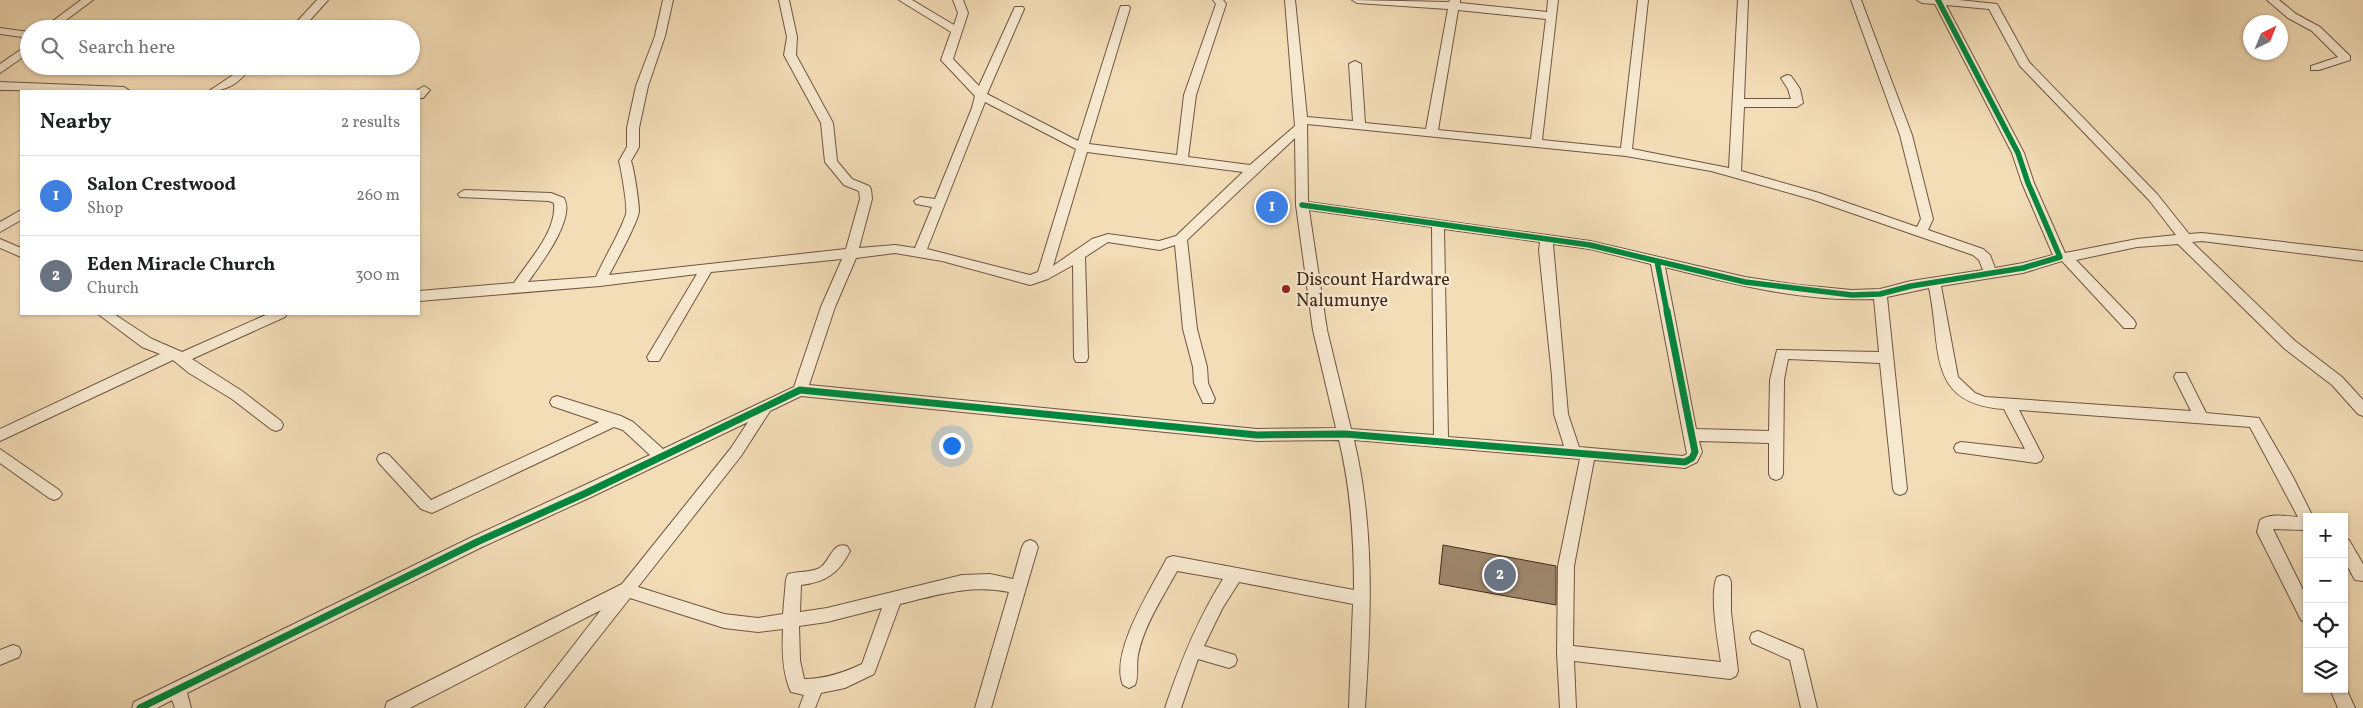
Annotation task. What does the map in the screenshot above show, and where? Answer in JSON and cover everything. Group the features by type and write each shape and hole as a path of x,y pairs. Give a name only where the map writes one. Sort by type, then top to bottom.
{"street":[{"path":"60,20 88,0"},
{"path":"305,20 323,0"},
{"path":"600,281 633,212 628,182 629,172 625,161 633,147 634,128 642,86 660,36 668,0"},
{"path":"784,0 792,37 790,55 827,123 831,162 848,182 865,189 866,199 851,253 828,308 800,390"},
{"path":"904,0 957,31"},
{"path":"958,0 964,14 947,60 981,95 1081,147 1253,169"},
{"path":"1182,160 1190,95 1221,4 1218,0"},
{"path":"1290,0 1301,123 1302,205 1320,330 1345,434 1360,518 1362,599 1357,708"},
{"path":"1357,0 1455,3 1552,16"},
{"path":"1536,143 1553,0"},
{"path":"1626,152 1643,0"},
{"path":"1735,172 1740,103 1743,0"},
{"path":"1856,0 1906,135 1927,219 1921,232"},
{"path":"1922,0 1994,6 2024,64 2152,196 2183,238 2290,345 2337,381 2363,410"},
{"path":"2272,0 2292,16 2316,29 2346,58 2315,68"},
{"path":"1302,205 1605,248 1745,282 1852,295 1880,294 1934,282 2023,268 2060,257 2028,183 2018,153 1939,1"},
{"path":"1431,134 1448,32 1455,3"},
{"path":"1043,276 1125,8"},
{"path":"920,252 978,108 981,95 1019,9"},
{"path":"0,32 20,34"},
{"path":"0,70 20,54"},
{"path":"1355,64 1359,126"},
{"path":"217,90 239,75"},
{"path":"1740,103 1797,104 1794,89 1787,78"},
{"path":"0,86 99,90"},
{"path":"420,296 519,286 600,281 895,249 950,258 1030,280 1043,276 1100,240 1108,238 1160,246 1180,240 1301,123 1359,126 1626,152 1735,172 1846,206 1978,252 1985,258 1990,272"},
{"path":"464,194 551,197 560,201 563,207 560,217 545,246 519,286"},
{"path":"920,201 940,204"},
{"path":"0,228 20,215"},
{"path":"1438,225 1440,442"},
{"path":"2129,324 2066,256 2137,243 2202,237 2363,256"},
{"path":"1180,240 1190,329 1200,367 1201,384 1208,400"},
{"path":"1547,240 1545,250 1559,376 1561,414 1580,454 1566,566 1565,653 1568,708"},
{"path":"0,243 20,252"},
{"path":"1079,254 1081,358"},
{"path":"140,708 477,542 800,390 1257,435 1345,434 1685,462 1692,458 1695,452 1690,435 1657,261"},
{"path":"654,357 707,268"},
{"path":"1934,282 1941,312 1944,352 1952,380 1970,397 1984,402 2063,406 2254,422 2288,481 2304,513"},
{"path":"1880,294 1900,489"},
{"path":"106,315 148,343 176,357 237,395 276,425"},
{"path":"0,435 176,357 278,315"},
{"path":"1776,474 1777,380 1782,354 1887,358"},
{"path":"2181,377 2202,418"},
{"path":"557,402 616,420 633,430 661,456"},
{"path":"1962,448 1974,448 2036,458 2009,404"},
{"path":"533,708 736,452 764,407"},
{"path":"384,459 426,505 432,507 616,420"},
{"path":"1690,435 1775,437"},
{"path":"0,455 54,494"},
{"path":"2303,524 2270,522 2265,524 2265,532 2303,607"},
{"path":"983,708 1030,547"},
{"path":"842,551 831,570 820,575 794,579 790,621 790,664 796,687 815,687 845,680 868,669 894,599"},
{"path":"2348,552 2361,575"},
{"path":"1130,680 1130,655 1142,619 1170,566 1176,562 1234,576 1362,599"},
{"path":"1173,708 1193,650 1216,604 1234,576"},
{"path":"393,708 625,590 724,621 758,626 894,599 962,582 990,581 1018,587"},
{"path":"1565,653 1730,671 1723,612 1722,582"},
{"path":"1758,638 1797,655 1809,708"},
{"path":"1193,650 1230,660"},
{"path":"807,708 815,687"},
{"path":"178,690 182,708"},
{"path":"2340,693 2347,708"}],"building":[{"path":"1443,545 1556,566 1556,605 1439,584"}],"cycle path":[{"path":"1302,205 1590,245 1745,282 1852,295 1880,294 1911,286 2023,268 2060,257 2028,183 2018,153 1938,0"},
{"path":"140,708 477,542 586,493 800,390 1257,435 1345,434 1685,462 1692,458 1695,452 1690,435 1657,261"}],"place":[{"name":"Salon Crestwood","path":"1272,207"},
{"name":"Discount Hardware Nalumunye","path":"1286,289"},
{"name":"Eden Miracle Church","path":"1500,575"}]}
